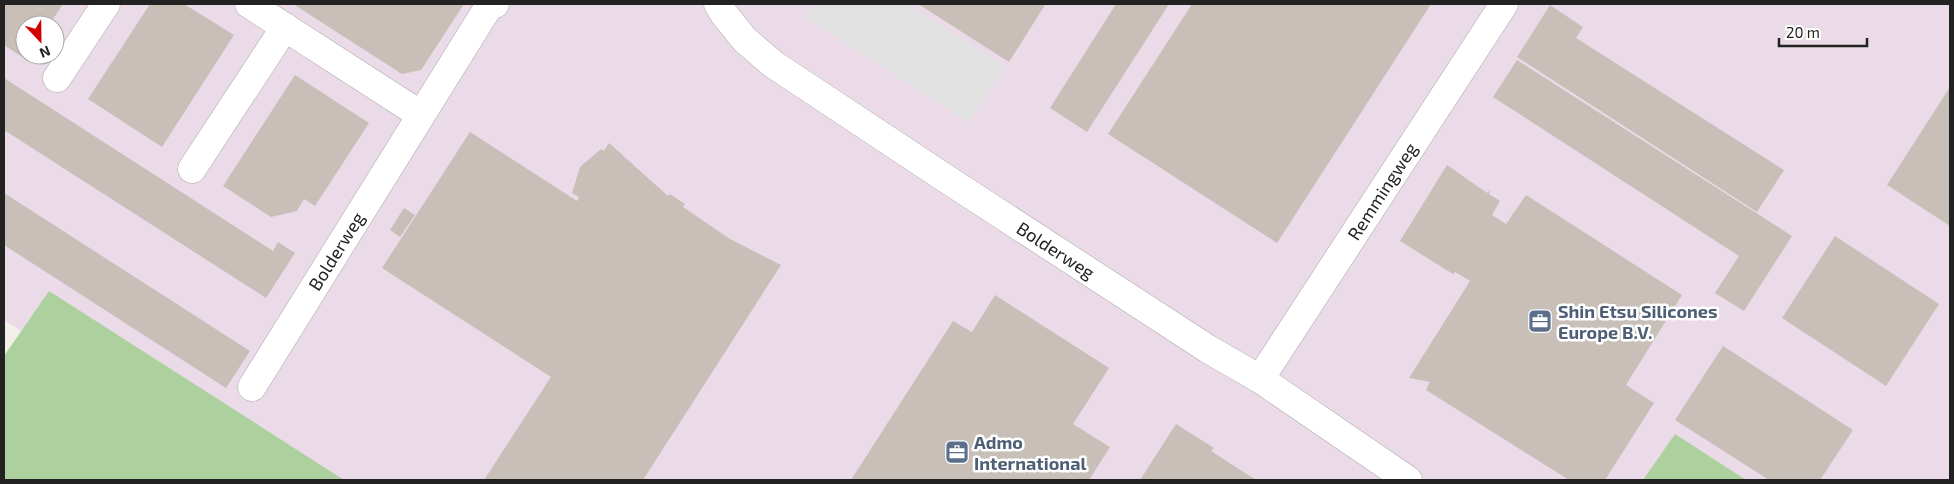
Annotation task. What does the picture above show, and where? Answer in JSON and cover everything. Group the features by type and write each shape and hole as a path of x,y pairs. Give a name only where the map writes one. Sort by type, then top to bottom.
{"street":[{"path":"57,78 106,4"},
{"path":"249,4 421,115"},
{"name":"Bolderweg","path":"252,387 488,6 495,4"},
{"name":"Bolderweg","path":"718,4 745,40 773,64 945,178 1208,348 1260,379 1408,480"},
{"name":"Remmingweg","path":"1260,379 1504,4"},
{"path":"192,169 285,27"}],"shaded area":[{"path":"4,4 1950,4 1950,480 260,480 4,320"},
{"path":"814,4 907,4 1005,66 969,123 805,17"}],"green space":[{"path":"49,291 344,480 4,480 4,356"},
{"path":"1675,434 1746,480 1643,480"}],"building":[{"path":"4,4 63,4 56,15 15,15 15,52 4,45"},
{"path":"150,4 184,4 234,35 162,147 88,99"},
{"path":"293,4 464,4 421,70 402,74"},
{"path":"918,4 1043,4 1045,5 1009,62"},
{"path":"1116,4 1169,4 1087,132 1050,108"},
{"path":"1192,4 1431,4 1277,243 1108,134"},
{"path":"1550,5 1583,27 1576,38 1784,170 1757,212 1517,57"},
{"path":"1517,60 1792,236 1744,311 1715,293 1739,256 1493,97"},
{"path":"295,75 369,123 315,206 304,199 297,211 271,217 223,186"},
{"path":"4,78 273,251 278,242 295,253 266,298 4,130"},
{"path":"1950,87 1950,226 1887,185"},
{"path":"470,132 577,201 579,197 572,193 580,167 601,149 604,151 609,143 668,196 670,194 685,204 683,207 730,239 781,265 643,480 484,480 551,377 382,268"},
{"path":"1447,165 1487,193 1490,190 1489,194 1500,201 1492,215 1506,224 1526,195 1682,295 1626,385 1654,403 1605,480 1569,480 1426,390 1430,382 1409,378 1470,281 1455,272 1453,274 1400,241"},
{"path":"4,193 250,351 226,388 4,245"},
{"path":"404,208 415,215 400,237 390,230"},
{"path":"1835,236 1939,304 1886,386 1782,318"},
{"path":"995,295 1109,368 1073,424 1110,447 1089,480 851,480 953,321 972,332"},
{"path":"1723,346 1853,430 1820,480 1769,480 1675,420"},
{"path":"1176,424 1214,448 1211,451 1256,480 1140,480"}],"place":[{"name":"Shin Etsu Silicones Europe B.V.","path":"1540,321"},
{"name":"Admo International","path":"957,452"}]}
